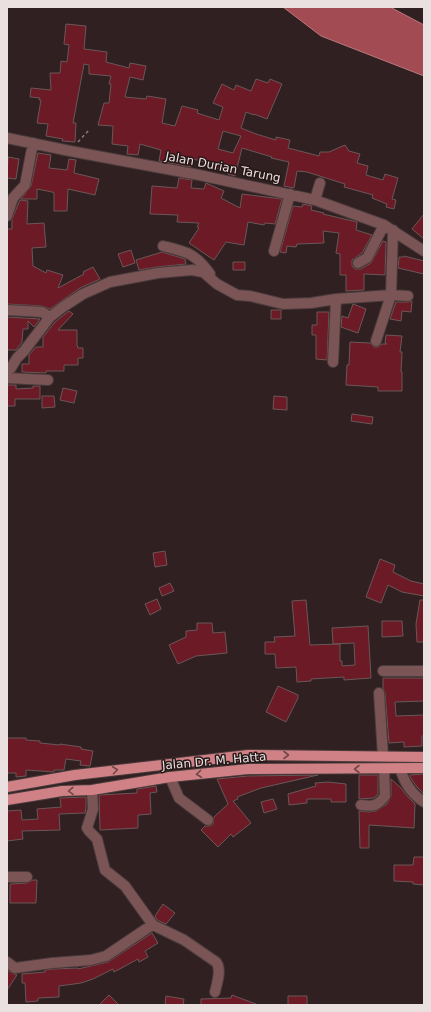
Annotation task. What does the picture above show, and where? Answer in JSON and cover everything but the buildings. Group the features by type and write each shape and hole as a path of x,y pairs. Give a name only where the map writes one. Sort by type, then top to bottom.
{"main road":[{"name":"Jalan Dr. M. Hatta","path":"7,787 75,775 248,755 424,757"},
{"name":"Jalan Dr. M. Hatta","path":"7,800 62,791 92,790 170,777 248,769 424,768"}],"street":[{"name":"Jalan Durian Tarung","path":"7,138 199,175 315,200 388,227 424,251"},
{"path":"7,215 13,198 25,186 33,143"},
{"path":"315,200 320,183"},
{"path":"274,251 290,194"},
{"path":"358,263 367,258 388,227"},
{"path":"376,340 391,295 388,227"},
{"path":"163,246 187,252 196,257 217,284"},
{"path":"7,370 11,368 16,358 24,351 50,317 83,294 110,282 158,273 192,270 203,272 217,284 237,295 250,296 282,304 311,303 336,299 391,295 408,296"},
{"path":"333,362 336,299"},
{"path":"7,310 42,312 50,317"},
{"path":"7,378 48,380"},
{"path":"383,671 424,671"},
{"path":"379,693 383,756"},
{"path":"400,768 404,781 415,796 424,802"},
{"path":"361,805 376,805 385,796 384,769"},
{"path":"170,777 179,798 208,820"},
{"path":"92,790 94,809 88,828 89,832 97,839 105,870 125,886 153,926 189,943 218,964 219,970 215,992"},
{"path":"7,877 27,877"},
{"path":"7,962 15,968 91,960 106,956 146,929 153,926"}],"path":[{"path":"70,151 89,130"}],"shaded area":[{"path":"283,7 390,7 424,25 424,76 321,36"}]}
